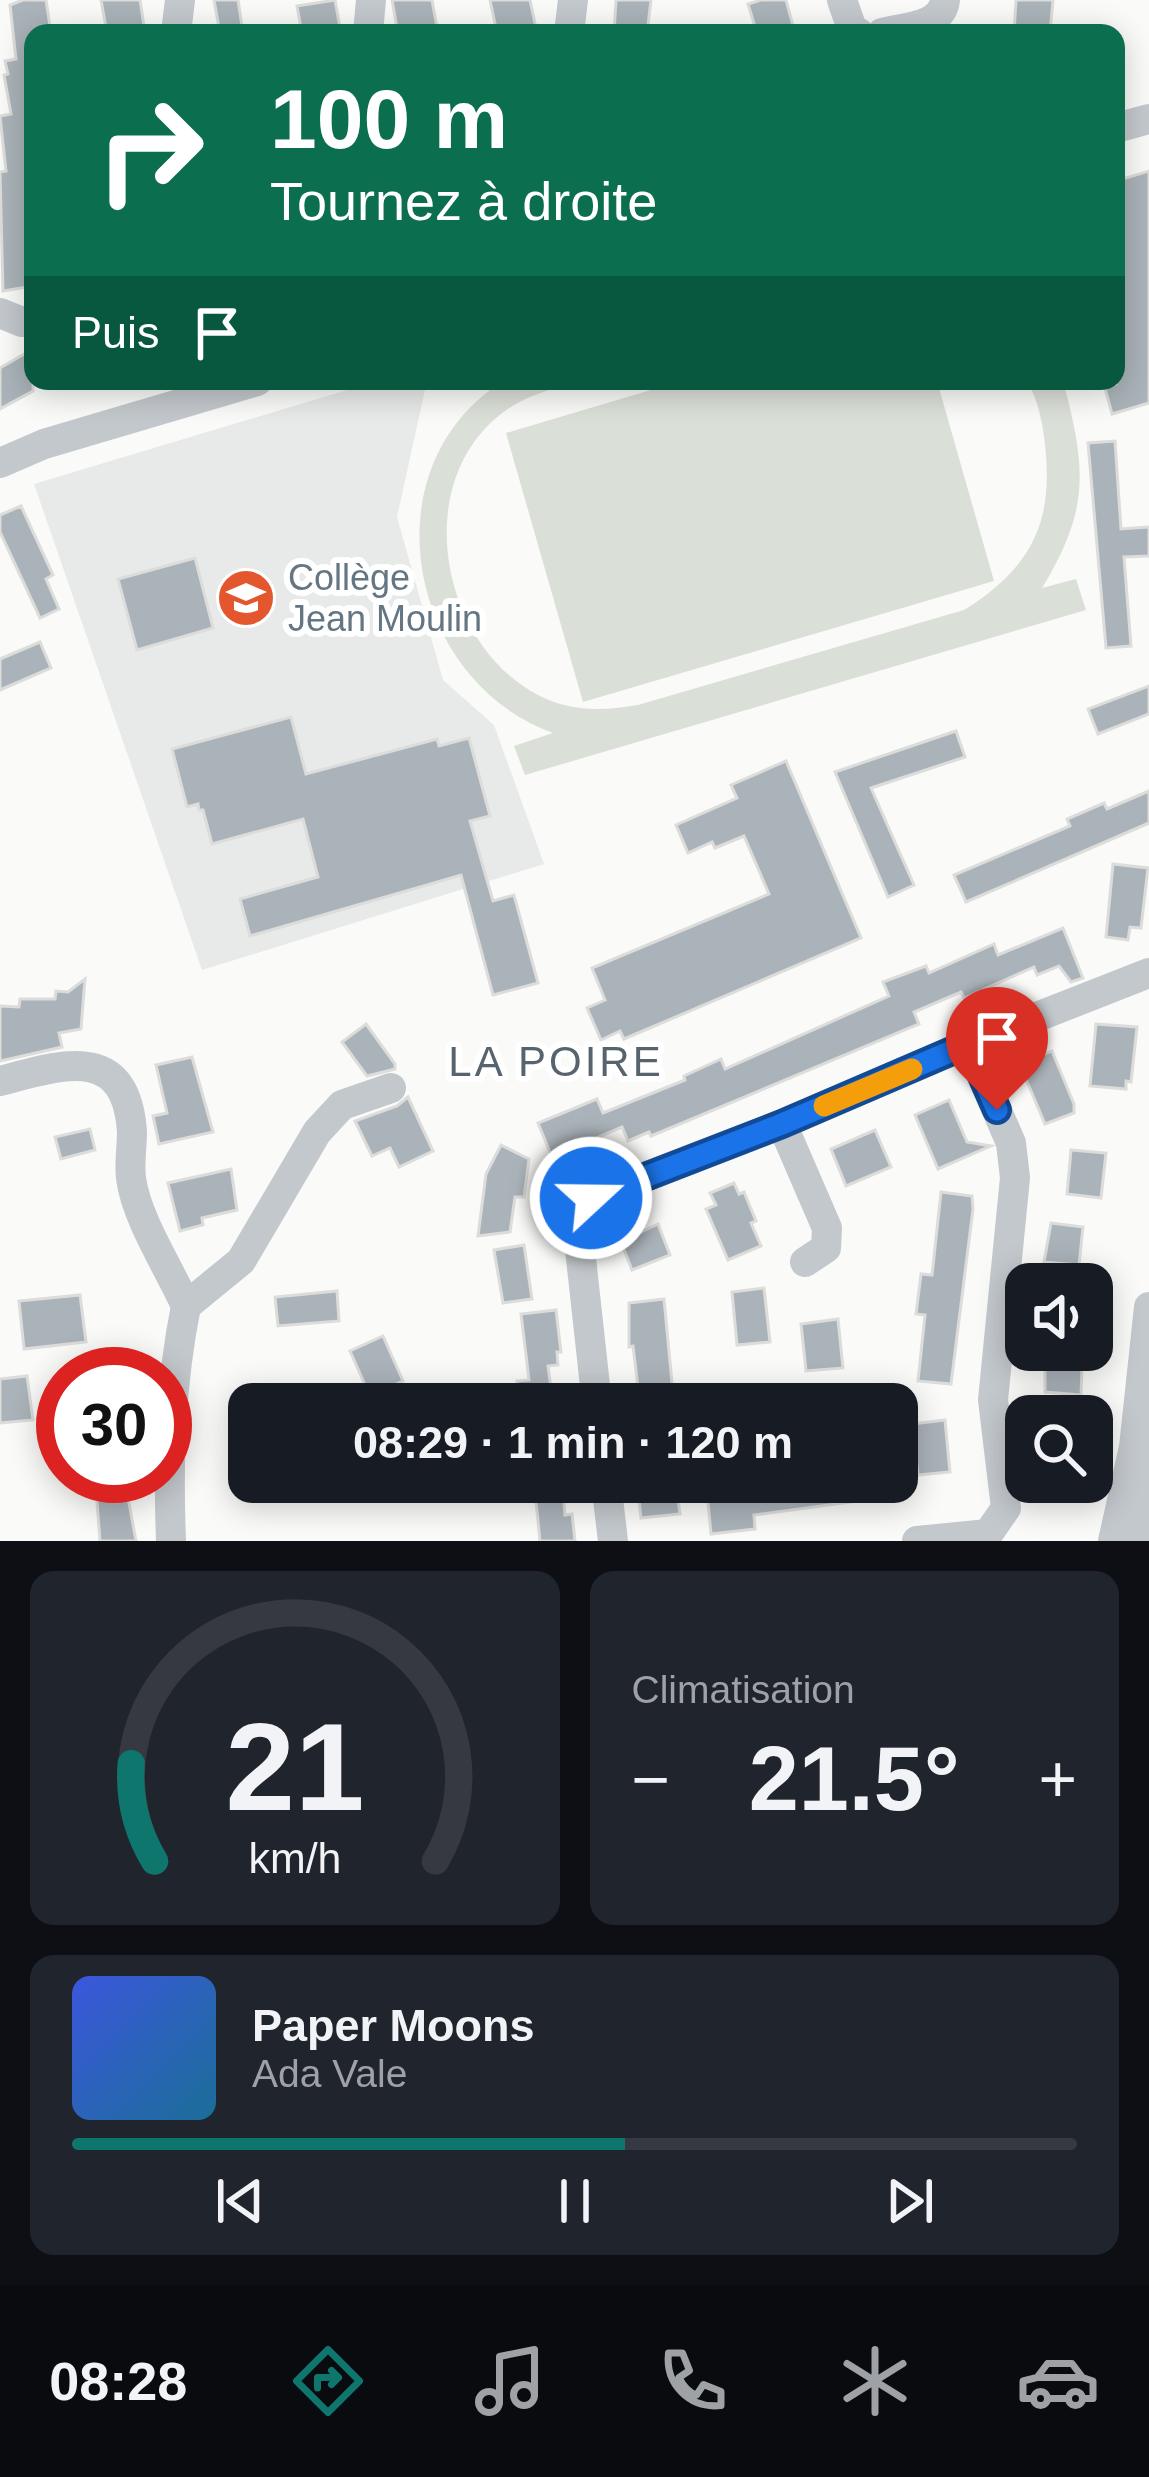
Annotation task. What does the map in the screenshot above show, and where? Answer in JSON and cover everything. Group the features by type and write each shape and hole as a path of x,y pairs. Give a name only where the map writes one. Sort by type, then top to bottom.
{"street":[{"path":"919,24 935,20 944,11 945,0"},
{"path":"0,463 44,444 227,390"},
{"path":"596,1383 577,1222 591,1198 1149,973"},
{"path":"917,1541 988,1534 1006,1508 993,1400 1015,1178 1012,1143 968,1044"},
{"path":"0,1081 70,1063 104,1070 119,1084 132,1127 131,1178 141,1215 186,1306 173,1370 167,1452 171,1541"},
{"path":"186,1306 241,1261 317,1132 342,1105 391,1088"},
{"path":"782,1124 827,1228 826,1248 805,1262"},
{"path":"1113,1541 1145,1386 1149,1307"},
{"path":"1139,1541 1149,1445"},
{"path":"609,1503 613,1541"}],"shaded area":[{"name":"Collège Jean Moulin","path":"347,390 425,390 397,517 443,680 494,725 544,864 202,970 34,484"},
{"path":"493,390 552,390 515,404 470,449 453,485 447,525 450,566 461,605 479,641 505,672 562,705 587,709 638,705 964,610 1021,560 1041,520 1046,498 1045,445 1031,390 1065,390 1080,469 1068,537 1042,588 1076,579 1086,610 525,775 514,746 553,733 504,707 465,668 437,622 422,570 420,517 433,465 460,419"},
{"path":"651,390 940,390 994,581 583,702 506,433"}],"building":[{"path":"46,0 50,24 24,24 24,288 3,291 0,172 6,171 0,116 11,114 5,61 16,59 10,5"},
{"path":"101,0 140,0 144,24 105,24"},
{"path":"214,0 238,0 242,24 218,24"},
{"path":"335,0 339,24 300,24 297,6"},
{"path":"392,0 432,0 436,24 396,24"},
{"path":"490,0 530,0 535,24 495,24"},
{"path":"616,0 651,0 648,24 615,24"},
{"path":"786,0 793,24 754,24 748,4"},
{"path":"1016,0 1053,0 1051,24 1015,24"},
{"path":"1149,171 1149,403 1112,414 1106,390 1125,390 1125,178"},
{"path":"24,354 24,390 33,391 0,409 0,368"},
{"path":"1115,441 1121,529 1149,527 1149,556 1124,557 1131,646 1106,648 1088,443"},
{"path":"21,506 53,575 46,579 59,609 40,618 0,532 0,515"},
{"path":"195,558 213,628 137,650 118,579"},
{"path":"40,642 51,668 0,690 0,659"},
{"path":"1149,686 1149,714 1098,734 1088,709"},
{"path":"291,717 306,774 437,739 439,746 469,738 490,816 470,821 493,901 514,895 538,983 493,995 461,875 250,936 240,899 318,877 303,819 212,844 203,810 198,804 187,807 172,749"},
{"path":"956,731 965,757 871,788 914,885 888,897 835,772"},
{"path":"786,761 861,938 624,1039 620,1031 601,1040 587,1008 605,1000 592,968 769,894 744,836 688,853 676,825 737,798 731,785"},
{"path":"1149,791 1149,823 966,902 954,875 1070,826 1067,819 1104,803 1107,809"},
{"path":"1113,864 1148,868 1141,928 1130,927 1128,940 1106,937"},
{"path":"1063,928 1083,978 1071,982 1059,966 1037,975 1034,967 964,998 961,992 914,1012 919,1024 651,1136 649,1132 628,1141 622,1127 552,1157 538,1123 597,1099 603,1113 685,1080 684,1076 721,1059 725,1069 889,996 883,982 926,966 929,973 994,944 998,955"},
{"path":"85,979 81,1029 59,1033 62,1047 0,1061 0,1006 19,1007 20,999 55,999 56,991 68,992"},
{"path":"366,1024 395,1069 367,1076 342,1042"},
{"path":"1096,1024 1137,1027 1131,1082 1126,1081 1126,1089 1090,1086"},
{"path":"1052,1051 1074,1113 1045,1124 1020,1065"},
{"path":"192,1057 213,1132 159,1144 153,1116 167,1113 156,1065"},
{"path":"408,1097 433,1151 399,1167 390,1148 372,1156 355,1121 397,1106"},
{"path":"949,1100 967,1142 991,1146 938,1169 915,1115"},
{"path":"90,1129 95,1150 61,1159 55,1137"},
{"path":"875,1130 891,1167 846,1186 831,1149"},
{"path":"501,1145 529,1159 524,1197 515,1197 510,1232 478,1236 486,1174"},
{"path":"1071,1150 1106,1153 1101,1198 1067,1194"},
{"path":"231,1169 237,1210 202,1218 203,1225 180,1231 168,1183"},
{"path":"734,1183 739,1194 744,1192 761,1246 728,1260 706,1209 716,1205 710,1193"},
{"path":"941,1192 972,1196 973,1209 951,1384 918,1381 925,1315 916,1314 921,1274 932,1275"},
{"path":"1051,1223 1083,1227 1079,1263 1044,1262"},
{"path":"658,1224 670,1255 632,1270 621,1242"},
{"path":"524,1245 532,1299 503,1303 494,1250"},
{"path":"764,1288 770,1342 737,1345 732,1292"},
{"path":"337,1291 339,1321 278,1326 275,1297"},
{"path":"80,1295 86,1342 24,1349 19,1301"},
{"path":"664,1299 672,1383 637,1383 633,1346 629,1347 629,1303"},
{"path":"556,1310 561,1352 557,1352 558,1365 548,1366 550,1383 517,1383 529,1380 521,1314"},
{"path":"838,1319 843,1368 806,1371 801,1324"},
{"path":"383,1336 403,1381 364,1383 350,1351"},
{"path":"1045,1371 1082,1371 1081,1395 1045,1392"},
{"path":"27,1376 33,1420 0,1423 0,1379"},
{"path":"945,1420 950,1472 918,1475 918,1423"},
{"path":"97,1503 129,1503 136,1541 100,1541"},
{"path":"536,1503 564,1503 565,1515 572,1514 575,1541 540,1541"},
{"path":"639,1503 678,1503 680,1514 641,1518"},
{"path":"708,1503 843,1503 754,1515 755,1529 711,1534"}],"slow traffic":[{"path":"824,1106 912,1069"}],"place":[{"name":"Collège Jean Moulin","path":"246,598"}],"district":[{"name":"LA POIRE","path":"556,1061"}],"route":[{"path":"591,1198 782,1124 968,1044 997,1110"}]}
